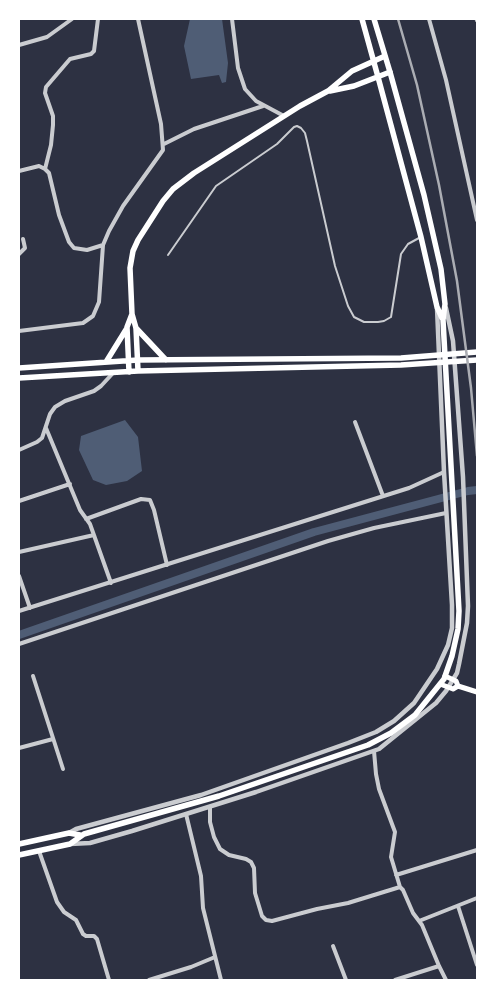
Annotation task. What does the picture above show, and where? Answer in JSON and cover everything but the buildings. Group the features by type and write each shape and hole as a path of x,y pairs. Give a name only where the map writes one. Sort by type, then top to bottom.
{"main road":[{"path":"362,19 422,237 437,307 443,320"},
{"path":"19,855 70,844 82,835 219,796 368,746 391,733 415,715 445,676 458,629 459,611 443,320 445,304 440,269 424,195 374,19"},
{"path":"138,371 136,328 132,314 130,268 133,251 163,201 194,173 328,91 352,71 385,56"},
{"path":"328,91 354,86 390,72"},
{"path":"106,362 127,327 132,314"},
{"path":"127,327 129,372"},
{"path":"136,328 166,360"},
{"path":"19,368 138,360 401,358 477,352"},
{"path":"19,378 138,371 401,365 477,360"},
{"path":"445,676 456,681 458,686 477,692"},
{"path":"440,684 453,689 458,686"},
{"path":"19,844 69,833 82,835"}],"street":[{"path":"19,45 52,34 72,19"},
{"path":"45,169 51,145 53,124 53,116 45,93 46,87 70,59 91,54 94,51 98,19"},
{"path":"19,331 83,323 93,316 99,302 103,245 117,214 160,157 163,150 161,124 138,19"},
{"path":"232,19 238,68 242,83 250,95 263,106 286,116"},
{"path":"429,19 446,80 477,220"},
{"path":"164,144 199,128 263,106"},
{"path":"19,171 39,166 49,173 59,216 69,242 74,248 87,250 103,245"},
{"path":"19,254 25,248 23,239"},
{"path":"70,844 90,843 210,807 374,751 385,745 436,703 446,691 457,673 468,616 463,477 453,341 445,304"},
{"path":"69,833 76,829 156,808 248,780 362,738 394,721 414,703 437,669 448,645 452,628 437,307"},
{"path":"19,450 42,438 50,414 55,407 65,401 94,391 114,372"},
{"path":"355,422 383,496"},
{"path":"46,428 80,510 94,535 111,583"},
{"path":"19,611 383,496 444,472"},
{"path":"19,501 70,484"},
{"path":"86,519 141,499 150,500 167,565"},
{"path":"19,644 328,541 374,528 446,513"},
{"path":"19,552 94,535"},
{"path":"19,576 30,608"},
{"path":"34,676 63,769"},
{"path":"19,748 53,739"},
{"path":"374,751 379,788 395,832 391,856 396,875 410,907 426,933 438,966 446,980"},
{"path":"210,807 210,822 220,849 229,855 246,859 251,862 254,868 257,902 262,916 266,920 272,921 316,909 348,903 400,886"},
{"path":"186,814 201,876 203,908 221,980"},
{"path":"396,875 477,850"},
{"path":"39,851 57,902 64,912 76,920 83,934 94,936 97,939 110,980"},
{"path":"419,921 477,898"},
{"path":"458,906 477,965"},
{"path":"333,946 346,980"},
{"path":"149,980 191,967 215,957"},
{"path":"395,980 438,966"},
{"path":"413,974 415,980"}],"lane":[{"path":"168,255 216,186 276,144 297,126 304,133 308,141 316,173 321,209 335,266 348,306 354,317 364,322 384,321 391,317 401,254 408,244 422,237"}],"water":[{"path":"190,19 222,19 228,63 226,82 222,83 219,75 191,79 184,46"},
{"path":"125,420 138,437 142,471 127,481 106,485 93,480 79,450 81,436"}],"waterway":[{"path":"19,635 314,532 477,490"}],"railway":[{"path":"398,19 417,85 439,185 457,281 471,388 477,456"}]}
